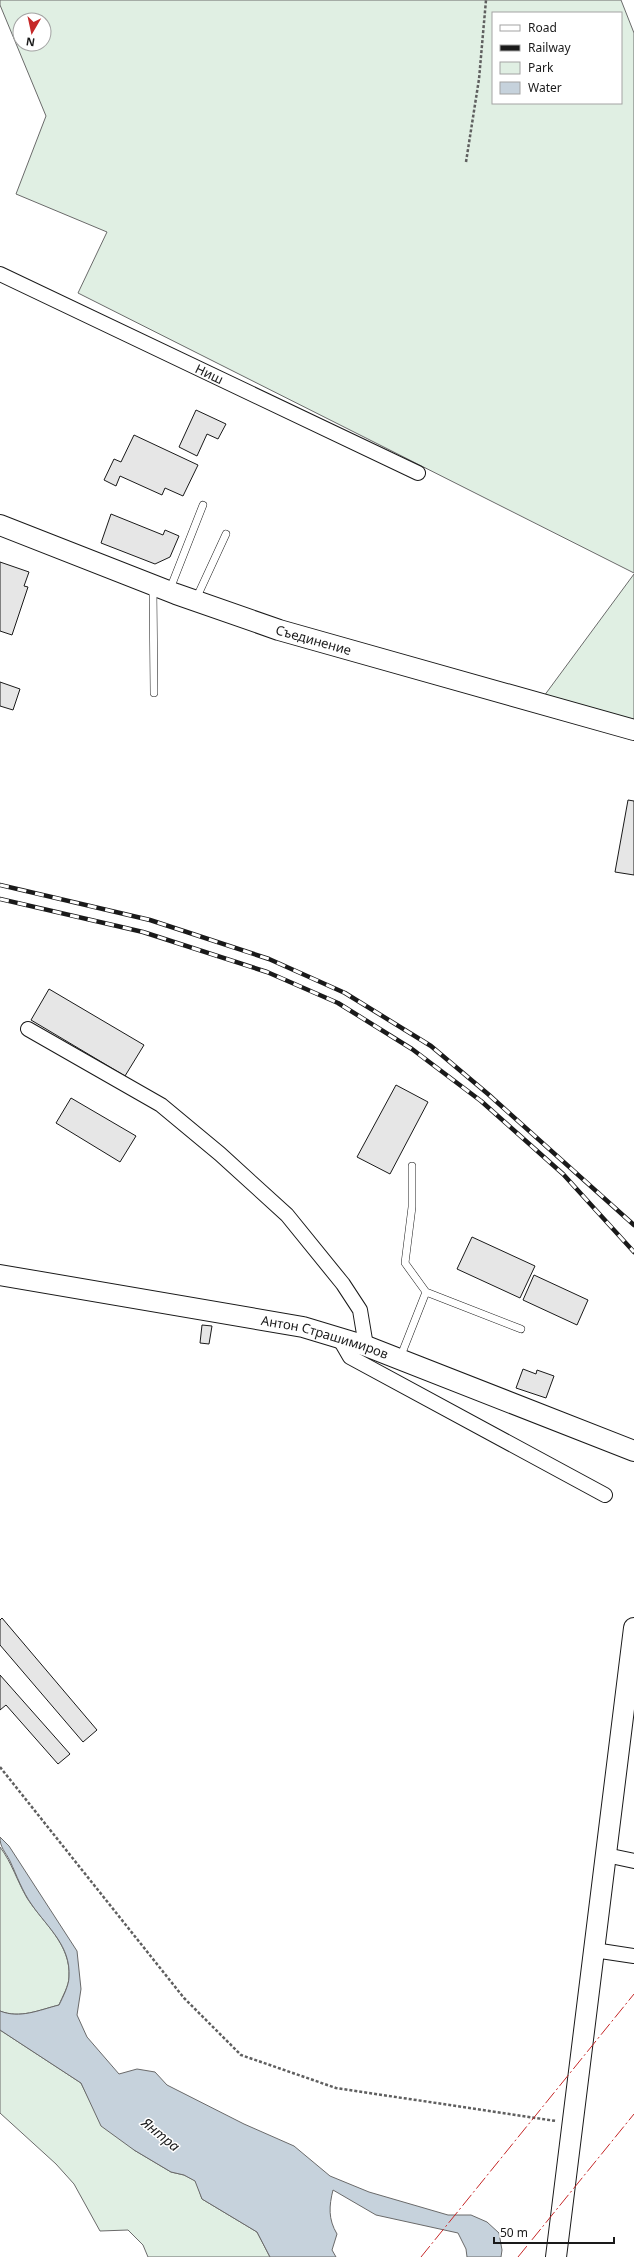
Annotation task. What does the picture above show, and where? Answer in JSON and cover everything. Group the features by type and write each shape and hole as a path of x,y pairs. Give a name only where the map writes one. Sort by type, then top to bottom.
{"main road":[{"name":"Съединение","path":"0,525 195,601 279,630 634,730"},
{"name":"Антон Страшимиров","path":"0,1275 303,1327 366,1346 634,1451"},
{"path":"556,2257 634,1628"}],"street":[{"name":"Ниш","path":"0,274 418,473"},
{"path":"28,1029 161,1105 220,1154 286,1215 343,1284 360,1310 366,1346"},
{"path":"339,1338 350,1357 605,1495"},
{"path":"606,1856 634,1861"},
{"path":"594,1950 634,1956"}],"lane":[{"path":"154,693 161,588 203,505"},
{"path":"195,601 226,534"},
{"path":"412,1166 412,1207 405,1263 426,1292 521,1329"},
{"path":"399,1360 426,1292"}],"path":[{"path":"466,162 479,79 486,0"},
{"path":"0,1767 184,1998 241,2055 336,2088 573,2123"}],"green space":[{"path":"0,0 621,0 634,33 634,573 78,293 107,232 16,194 46,116 19,52 52,52 52,12 12,12 12,34 0,5"},
{"path":"634,574 634,721 544,696"},
{"path":"0,1847 8,1859 27,1898 55,1934 66,1954 69,1980 59,2005 22,2014 0,2011"},
{"path":"0,2030 81,2083 90,2101 134,2150 171,2172 184,2175 196,2181 202,2199 257,2232 270,2257 148,2257 143,2245 128,2230 100,2231 74,2184 56,2164 0,2113"}],"water":[{"name":"Янтра","path":"0,1837 9,1846 77,1951 81,1989 77,2015 87,2037 119,2074 137,2069 155,2072 167,2085 244,2124 294,2146 330,2176 369,2192 448,2215 471,2215 487,2222 499,2233 502,2250 501,2257 467,2257 466,2249 458,2233 376,2215 333,2190 330,2212 332,2223 337,2234 332,2250 336,2257 270,2257 257,2232 202,2199 195,2181 184,2175 171,2172 134,2150 101,2126 81,2083 0,2030 0,2011 22,2014 59,2005 69,1980 69,1966 57,1938 25,1894 2,1847"}],"building":[{"path":"196,410 226,424 218,439 207,434 197,456 179,447"},
{"path":"134,435 198,465 183,496 165,488 162,495 120,476 116,486 104,480 114,459 121,462"},
{"path":"111,514 163,535 165,530 179,536 170,557 155,564 101,543"},
{"path":"0,562 29,572 24,586 28,587 12,635 0,631"},
{"path":"0,682 20,689 13,710 0,706"},
{"path":"628,800 634,801 634,875 615,872"},
{"path":"49,989 144,1045 125,1076 31,1020"},
{"path":"396,1085 428,1102 390,1174 357,1157"},
{"path":"71,1098 136,1136 120,1162 56,1123"},
{"path":"472,1237 535,1266 520,1298 457,1269"},
{"path":"534,1275 588,1300 577,1325 523,1300"},
{"path":"202,1325 212,1326 209,1344 200,1343"},
{"path":"523,1369 536,1374 537,1370 554,1376 546,1398 516,1388"},
{"path":"2,1618 97,1730 83,1742 0,1645 0,1620"},
{"path":"0,1675 70,1754 58,1764 6,1705 0,1710"}],"railway":[{"path":"0,885 150,920 269,959 345,993 431,1046 488,1094 634,1225"},
{"path":"0,899 143,932 267,972 338,1003 412,1049 481,1101 563,1174 634,1252"}],"power":[{"path":"421,2257 634,1994"},
{"path":"518,2257 634,2114"}]}
